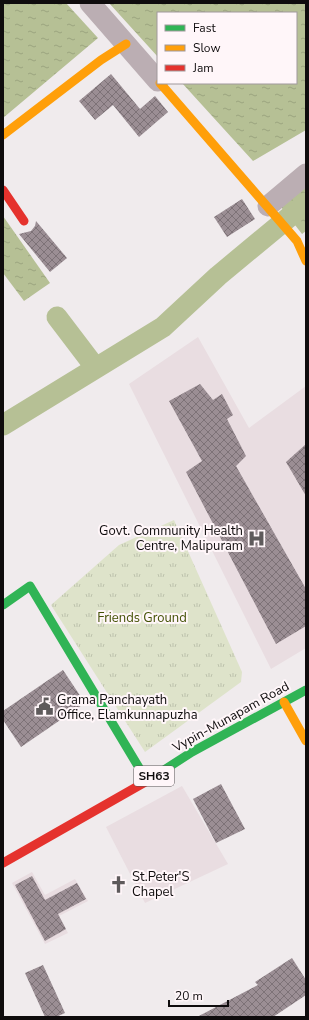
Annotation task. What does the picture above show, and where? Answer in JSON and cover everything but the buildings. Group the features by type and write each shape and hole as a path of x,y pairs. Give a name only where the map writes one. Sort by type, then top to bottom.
{"street":[{"path":"90,3 157,80"},
{"path":"3,135 126,44"},
{"path":"161,84 268,206 302,238 306,261"},
{"path":"268,206 306,174"},
{"path":"3,190 24,221"},
{"path":"3,604 30,586 147,781"},
{"name":"Vypin-Munapam Road","path":"3,863 147,781 192,752 306,690"},
{"path":"284,702 306,741"}],"shaded area":[{"name":"Govt. Community Health Centre, Malipuram","path":"198,337 249,428 306,386 306,648 271,669 129,384"},
{"path":"182,786 228,864 145,903 106,827"},
{"path":"32,872 45,895 75,879 88,901 59,916 68,933 45,944 12,883"}],"green space":[{"name":"Friends Ground","path":"174,520 242,672 241,682 145,752 51,605 119,545"}],"water":[{"path":"3,3 66,3 98,38 3,118"},
{"path":"109,3 306,3 306,130 253,161 183,84 297,84 297,12 157,12 157,56"},
{"path":"306,183 306,231 302,234 277,202"},
{"path":"3,216 50,283 24,301 3,273"}],"waterway":[{"path":"3,425 163,327 218,276 306,203"},
{"path":"57,317 95,367"}],"traffic: fast":[{"path":"3,605 30,586 147,781"},
{"path":"147,781 192,752 306,690"}],"traffic: slow":[{"path":"3,135 101,60 126,44"},
{"path":"161,84 297,241 306,261"},
{"path":"284,702 306,741"}],"traffic: jam":[{"path":"3,190 24,221"},
{"path":"3,863 147,781"}],"place":[{"name":"Govt. Community Health Centre, Malipuram","path":"256,538"},
{"name":"Grama Panchayath Office, Elamkunnapuzha","path":"44,707"},
{"name":"St.Peter'S Chapel","path":"119,884"}]}
